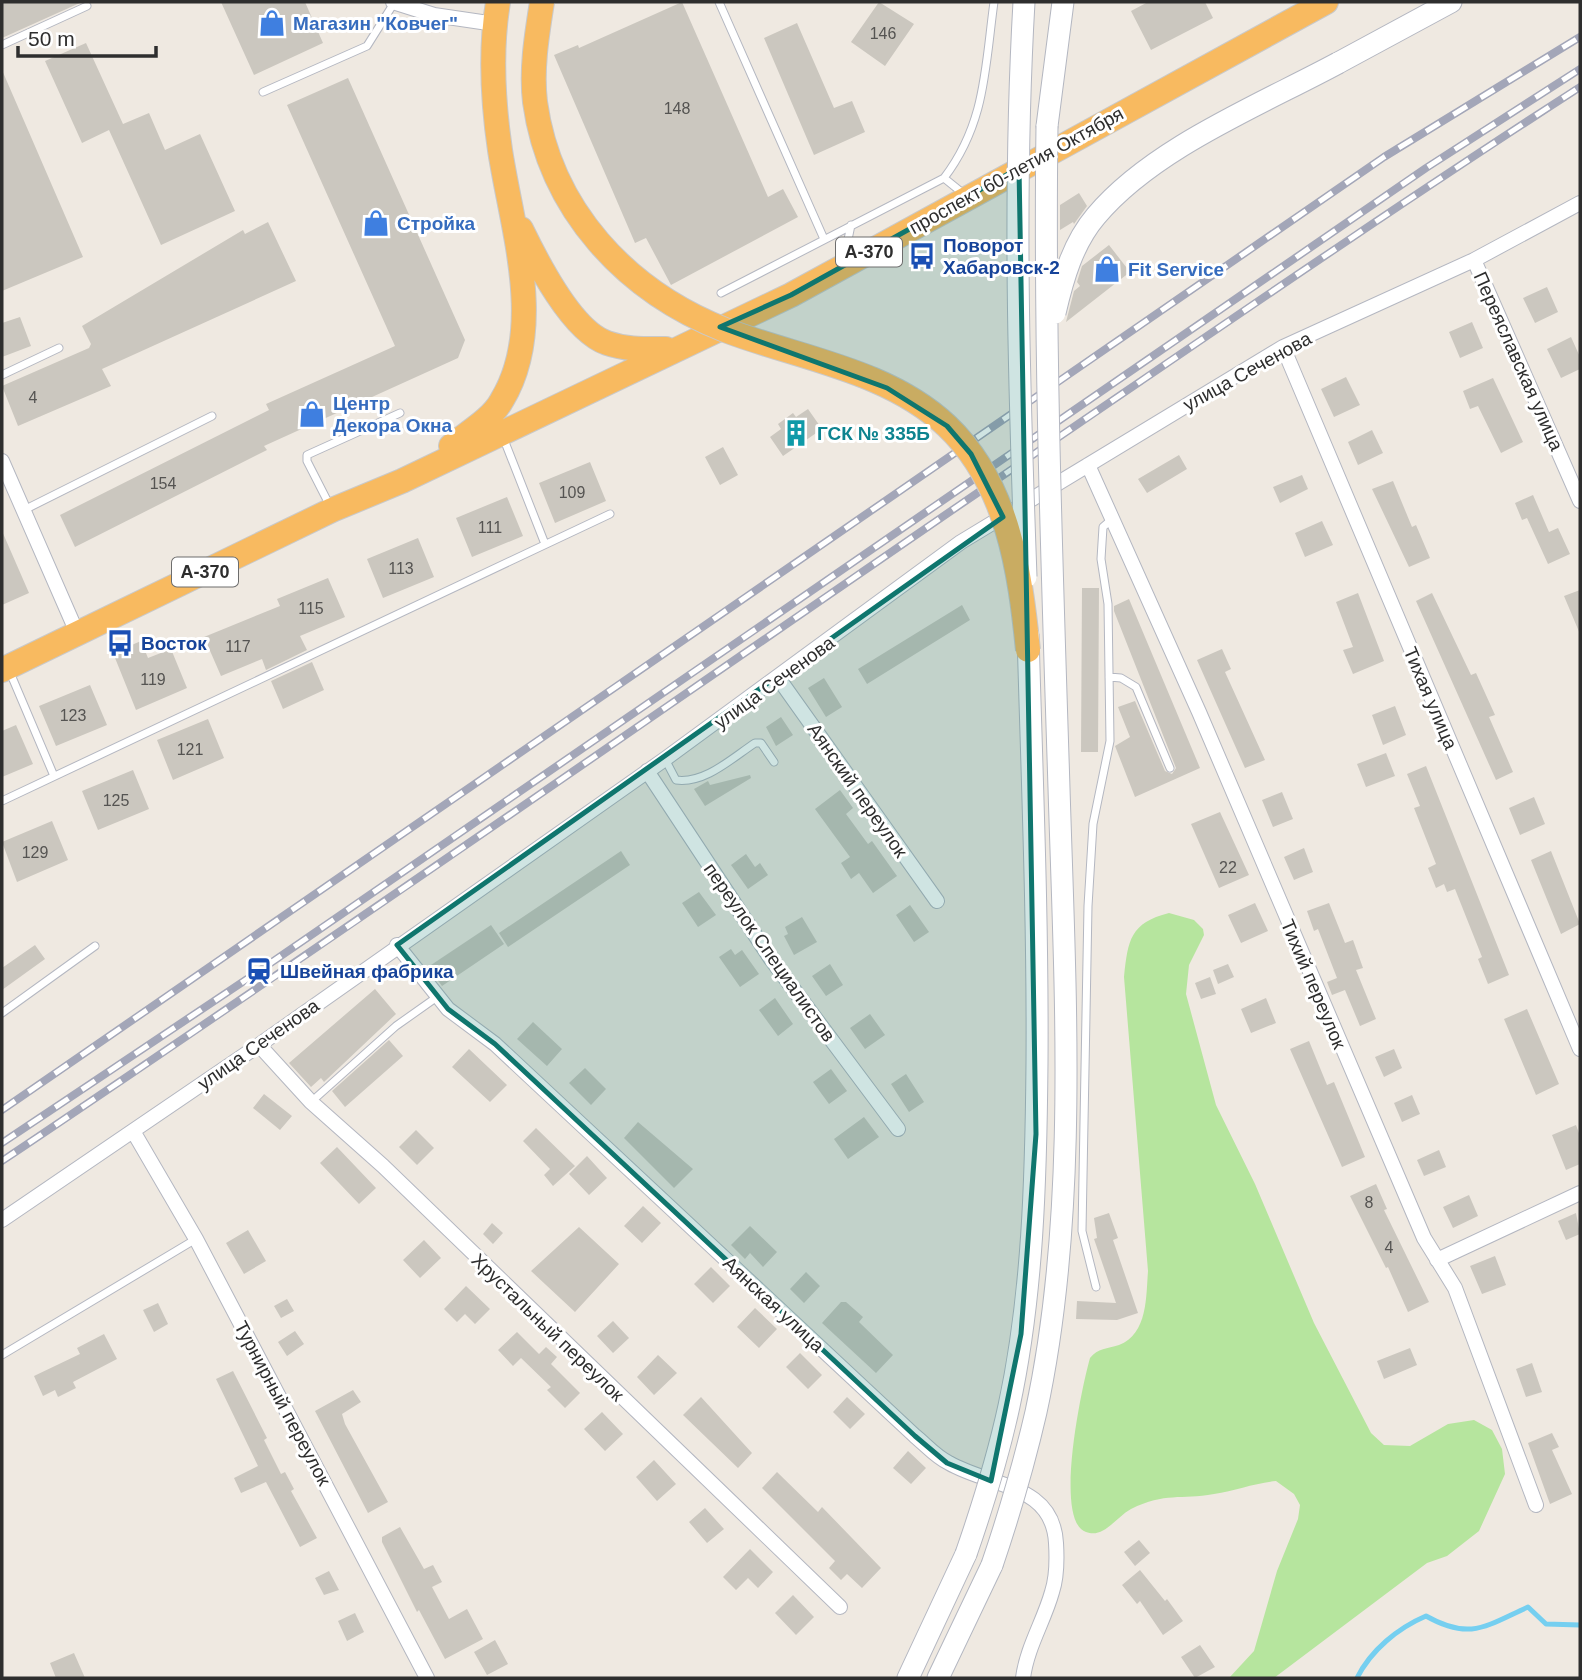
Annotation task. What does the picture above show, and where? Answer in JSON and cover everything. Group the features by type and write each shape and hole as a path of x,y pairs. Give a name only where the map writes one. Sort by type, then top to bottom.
{"highway":[{"path":"542,2 535,48 535,100 546,154 569,202 598,245 635,280 679,308 724,329 848,371 887,388 922,407 947,426 971,454 990,487 1008,529 1020,576 1028,650"},
{"name":"проспект 60-летия Октября","path":"5,669 332,510 402,481 791,295 1326,2"},
{"name":"проспект 60-летия Октября","path":"402,481 440,455 501,404 516,374 523,326 521,281 512,209 500,150 494,90 497,13"},
{"name":"А-370","path":"512,209 534,256 561,298 589,332 605,343 632,350 671,348 692,341"}],"main road":[{"path":"908,1678 966,1554 990,1485 1009,1405 1021,1334 1031,1236 1037,1134 1037,998 1020,361 1018,207 1024,2"},
{"path":"938,1678 992,1565 1012,1505 1036,1410 1049,1325 1064,1135 1065,998 1048,416 1047,126 1051,2"},
{"path":"1047,126 1063,2"},
{"path":"1048,416 1055,314 1062,279 1075,248 1095,216 1130,182 1170,153 1451,2"}],"street":[{"path":"394,2 434,15 497,13"},
{"name":"улица Сеченова","path":"2,1220 259,1045 397,945 779,679 961,542 1283,348 1474,260 1580,203"},
{"name":"Переяславская улица","path":"1474,260 1580,501"},
{"name":"Тихая улица","path":"1283,348 1580,1049"},
{"path":"2,461 78,635"},
{"name":"Тихий переулок","path":"1088,465 1199,712 1424,1238 1455,1288 1536,1505"},
{"name":"Аянский переулок","path":"779,679 937,901"},
{"name":"переулок Специалистов","path":"647,771 772,959 898,1129"},
{"name":"Аянская улица","path":"397,945 437,998 495,1044 934,1452 947,1463 1030,1496 1043,1505 1055,1528 1057,1558 1052,1591 1038,1625 1023,1678"},
{"name":"Хрустальный переулок","path":"259,1045 311,1102 383,1166 598,1377 840,1607"},
{"name":"Турнирный переулок","path":"133,1131 196,1239 427,1678"},
{"path":"1437,1260 1580,1193"}],"lane":[{"path":"262,92 367,46 394,2"},
{"path":"719,2 824,239"},
{"path":"721,293 944,178 961,155 980,109 994,2"},
{"path":"2,45 87,6"},
{"path":"944,178 969,197"},
{"path":"843,266 851,225"},
{"path":"2,375 59,348"},
{"path":"332,510 307,461 307,455 400,413"},
{"path":"23,510 212,416"},
{"path":"501,433 545,544"},
{"path":"2,801 610,514"},
{"path":"1096,1287 1082,1231 1085,1007 1093,824 1110,741 1108,604 1101,539 1103,527 1111,521"},
{"path":"5,669 54,776"},
{"path":"1109,677 1121,678 1136,687 1170,768"},
{"path":"665,759 676,780 685,781 701,778 755,743 761,743 774,762"},
{"path":"2,1013 95,946"},
{"path":"311,1102 396,1026 437,998"},
{"path":"2,1355 196,1239"}],"highlighted area":[{"path":"1019,168 1036,1134 1021,1334 991,1481 947,1463 915,1436 495,1044 448,1009 397,945 1003,517 971,454 947,426 887,388 720,327 791,295"}],"green space":[{"path":"1169,913 1194,920 1203,929 1204,935 1189,965 1186,994 1216,1105 1255,1184 1314,1323 1371,1433 1384,1445 1410,1446 1448,1424 1474,1420 1492,1430 1502,1449 1505,1474 1479,1531 1447,1556 1427,1563 1274,1678 1229,1678 1254,1651 1277,1571 1298,1519 1300,1505 1294,1494 1276,1481 1202,1496 1164,1498 1131,1509 1104,1530 1092,1533 1086,1532 1076,1523 1072,1504 1073,1451 1081,1395 1090,1358 1128,1340 1140,1323 1146,1302 1148,1271 1124,977 1133,935 1146,922"}],"building":[{"path":"2,2 82,2 2,38"},
{"name":"Магазин \"Ковчег\"","path":"221,2 305,2 323,43 254,75"},
{"path":"682,2 768,197 783,189 798,217 671,285 646,238 635,243 554,55 578,45 579,48"},
{"path":"879,2 914,24 885,66 851,42"},
{"path":"1148,2 1205,2 1213,18 1151,50 1131,11"},
{"path":"797,23 834,108 852,101 865,132 814,155 764,38"},
{"path":"86,43 123,124 149,113 165,150 200,134 235,211 161,245 109,130 82,143 45,61"},
{"path":"2,70 83,257 2,291"},
{"path":"348,78 465,340 458,358 264,446 267,450 75,547 60,515 269,410 266,404 395,346 287,105"},
{"path":"1079,193 1087,206 1074,224 1073,222 1060,230 1060,205"},
{"path":"268,222 296,281 102,369 111,386 18,426 2,386 89,348 91,344 82,326 243,230 245,234"},
{"path":"1109,245 1130,272 1066,322 1074,291 1080,286 1077,282 1082,266"},
{"path":"1547,287 1558,312 1535,323 1523,298"},
{"path":"20,317 31,346 2,357 2,323"},
{"path":"1472,322 1483,348 1460,358 1449,332"},
{"path":"1571,337 1580,357 1580,369 1561,378 1547,349"},
{"path":"1346,377 1360,405 1334,417 1321,389"},
{"path":"1493,378 1523,442 1501,453 1478,406 1470,409 1463,391"},
{"name":"ГСК № 335Б","path":"808,409 822,429 783,456 770,437 781,429 778,424 793,413 796,417"},
{"path":"1372,430 1383,453 1358,465 1348,442"},
{"path":"723,447 738,475 720,485 705,457"},
{"path":"1179,455 1187,469 1147,493 1138,479"},
{"path":"590,462 606,501 555,523 539,483"},
{"path":"1302,475 1308,489 1280,503 1273,487"},
{"path":"1393,481 1412,527 1416,525 1430,558 1409,567 1372,489"},
{"path":"1533,495 1549,532 1558,528 1570,554 1548,564 1527,518 1522,520 1515,503"},
{"path":"507,497 523,536 472,557 456,518"},
{"path":"1322,521 1333,545 1305,557 1295,533"},
{"path":"2,531 29,593 2,605"},
{"path":"418,538 434,577 383,598 367,559"},
{"path":"328,578 345,617 300,636 307,650 266,670 262,659 221,676 204,637 280,606 277,599"},
{"path":"1082,588 1099,588 1098,752 1081,752"},
{"path":"1580,590 1580,634 1564,596"},
{"path":"1358,593 1384,661 1353,674 1343,650 1353,647 1336,602"},
{"path":"1432,593 1471,675 1476,673 1495,715 1489,717 1513,772 1496,780 1416,601"},
{"path":"1129,599 1200,768 1135,797 1115,746 1130,737 1118,707 1135,701 1165,771 1172,774 1176,768 1114,611 1114,606"},
{"path":"962,605 970,620 867,684 858,669"},
{"path":"141,641 148,658 171,649 187,688 136,710 113,653"},
{"path":"1222,649 1231,669 1225,672 1265,760 1245,768 1197,660"},
{"path":"312,662 324,690 283,709 271,681"},
{"path":"824,678 842,707 826,717 808,688"},
{"path":"90,685 107,725 56,746 39,706"},
{"path":"1395,706 1406,735 1383,745 1372,715"},
{"path":"781,717 793,735 776,746 766,727"},
{"path":"208,719 224,758 173,780 157,740"},
{"path":"16,725 33,764 2,777 2,731"},
{"path":"1386,753 1395,776 1366,787 1357,764"},
{"path":"1426,766 1509,975 1488,984 1478,959 1482,957 1455,889 1447,892 1444,884 1436,888 1428,868 1436,864 1414,808 1420,806 1407,774"},
{"path":"133,770 149,809 98,830 82,791"},
{"path":"750,775 751,778 705,806 694,789 708,781 710,785"},
{"path":"840,790 853,808 846,814 868,844 872,841 897,876 873,893 859,873 851,879 841,863 850,857 815,809"},
{"path":"1282,792 1293,819 1273,827 1262,800"},
{"path":"1534,797 1545,824 1520,835 1509,808"},
{"path":"1220,812 1249,875 1219,888 1191,824"},
{"path":"52,821 68,860 17,882 2,842"},
{"path":"1304,848 1313,872 1294,880 1284,857"},
{"path":"621,851 630,865 508,947 499,933"},
{"path":"1551,851 1580,924 1561,934 1531,860"},
{"path":"746,854 755,867 760,863 768,875 748,889 731,865"},
{"path":"699,892 716,915 698,927 682,903"},
{"path":"1255,903 1268,931 1241,943 1228,915"},
{"path":"1329,903 1345,943 1353,940 1363,968 1356,970 1376,1019 1360,1026 1345,990 1332,995 1327,982 1337,978 1318,929 1314,931 1307,911"},
{"path":"910,905 929,932 914,942 896,915"},
{"path":"802,917 817,942 794,955 784,936 788,934 785,927"},
{"path":"491,925 504,944 442,986 428,967"},
{"path":"35,945 45,959 2,990 2,968"},
{"path":"731,949 735,955 742,950 759,974 740,987 719,957"},
{"path":"830,964 843,985 826,996 812,976"},
{"path":"1228,964 1234,977 1218,984 1213,970"},
{"path":"1210,977 1216,994 1201,999 1195,983"},
{"path":"375,989 396,1014 324,1082 321,1078 311,1087 289,1063"},
{"path":"775,998 793,1024 778,1036 759,1010"},
{"path":"1266,998 1276,1023 1251,1033 1241,1009"},
{"path":"1527,1009 1559,1084 1536,1095 1504,1019"},
{"path":"870,1014 885,1035 865,1049 850,1028"},
{"path":"533,1022 562,1049 547,1066 517,1039"},
{"path":"389,1040 403,1056 345,1107 332,1091"},
{"path":"1309,1041 1327,1085 1334,1082 1365,1157 1342,1167 1290,1049"},
{"path":"469,1049 507,1085 490,1102 452,1067"},
{"path":"1394,1049 1402,1068 1384,1077 1375,1057"},
{"path":"585,1068 606,1089 591,1105 569,1083"},
{"path":"831,1069 847,1091 829,1104 813,1082"},
{"path":"906,1074 924,1102 909,1112 891,1084"},
{"path":"264,1094 292,1116 280,1130 253,1108"},
{"path":"1412,1095 1420,1114 1402,1122 1394,1103"},
{"path":"864,1117 879,1137 848,1159 834,1139"},
{"path":"638,1122 693,1169 674,1188 624,1138"},
{"path":"1576,1125 1580,1136 1580,1164 1566,1170 1552,1135"},
{"path":"536,1128 575,1166 553,1186 544,1175 550,1169 523,1141"},
{"path":"416,1130 434,1148 417,1165 399,1147"},
{"path":"337,1147 376,1188 359,1204 320,1163"},
{"path":"1439,1150 1446,1167 1424,1176 1417,1160"},
{"path":"587,1156 607,1178 589,1195 569,1174"},
{"path":"1376,1184 1387,1209 1384,1210 1429,1302 1408,1312 1388,1267 1386,1268 1350,1196"},
{"path":"1469,1195 1478,1216 1453,1228 1443,1207"},
{"path":"643,1206 661,1223 642,1243 624,1226"},
{"path":"1109,1213 1118,1238 1113,1240 1138,1313 1117,1320 1076,1319 1077,1301 1116,1303 1094,1239 1097,1238 1094,1218"},
{"path":"1576,1213 1580,1234 1566,1240 1558,1221"},
{"path":"492,1223 503,1233 493,1244 483,1234"},
{"path":"750,1226 777,1252 763,1267 750,1253 745,1259 731,1245"},
{"path":"579,1227 619,1264 575,1312 531,1271"},
{"path":"248,1230 266,1261 244,1274 226,1243"},
{"path":"424,1240 441,1258 420,1278 403,1260"},
{"path":"1495,1256 1506,1285 1482,1294 1470,1266"},
{"path":"711,1267 730,1286 713,1303 694,1284"},
{"path":"806,1272 820,1286 804,1303 790,1289"},
{"path":"466,1286 490,1309 475,1324 465,1314 457,1322 444,1309"},
{"path":"287,1299 294,1311 281,1318 274,1306"},
{"path":"841,1302 846,1302 863,1317 859,1322 893,1355 876,1373 822,1323"},
{"path":"158,1303 168,1324 154,1332 143,1310"},
{"path":"755,1308 777,1329 759,1348 737,1327"},
{"path":"613,1321 629,1338 613,1353 597,1336"},
{"path":"295,1331 304,1344 287,1356 278,1342"},
{"path":"517,1332 539,1354 546,1347 557,1357 551,1364 580,1393 565,1408 547,1390 551,1387 521,1358 513,1366 498,1350"},
{"path":"104,1334 117,1359 73,1382 76,1388 58,1397 55,1390 43,1396 34,1376 80,1354 77,1348"},
{"path":"1410,1348 1417,1365 1384,1379 1377,1361"},
{"path":"800,1353 822,1375 808,1389 786,1367"},
{"path":"658,1355 677,1373 654,1395 637,1377"},
{"path":"1532,1363 1542,1392 1526,1397 1516,1369"},
{"path":"233,1371 267,1438 264,1440 281,1474 285,1472 294,1489 291,1491 317,1538 300,1547 266,1482 241,1493 234,1478 258,1466 216,1379"},
{"path":"353,1390 361,1402 342,1414 345,1424 388,1502 368,1513 315,1411"},
{"path":"701,1397 752,1453 738,1468 683,1415"},
{"path":"847,1397 865,1414 850,1429 833,1412"},
{"path":"602,1412 623,1434 605,1451 584,1429"},
{"path":"1552,1433 1559,1447 1552,1450 1572,1494 1550,1504 1528,1443"},
{"path":"908,1451 926,1468 911,1484 893,1468"},
{"path":"654,1460 676,1484 657,1501 636,1477"},
{"path":"777,1472 818,1512 822,1507 881,1568 862,1588 847,1574 841,1580 829,1568 835,1561 762,1488"},
{"path":"705,1508 724,1529 707,1543 689,1522"},
{"path":"400,1527 424,1569 433,1565 442,1582 432,1587 449,1619 467,1609 483,1639 445,1659 419,1610 417,1612 382,1542 382,1537"},
{"path":"1139,1540 1150,1553 1135,1566 1124,1552"},
{"path":"750,1549 773,1572 758,1588 748,1578 736,1590 723,1577"},
{"path":"1140,1570 1183,1621 1163,1635 1140,1601 1137,1604 1122,1585"},
{"path":"329,1571 339,1590 324,1595 315,1578"},
{"path":"793,1595 814,1617 796,1635 775,1613"},
{"path":"355,1613 364,1632 347,1641 338,1621"},
{"path":"495,1640 508,1664 487,1675 474,1652"},
{"path":"1200,1645 1215,1667 1195,1678 1181,1657"},
{"path":"74,1653 85,1678 56,1678 50,1663"}],"waterway":[{"path":"1357,1678 1370,1658 1386,1641 1426,1616 1441,1624 1467,1629 1489,1625 1528,1607 1546,1624 1580,1625"}],"railway":[{"path":"2,1110 1384,157 1580,37"},
{"path":"2,1143 259,971 1426,168 1580,69"},
{"path":"2,1161 1391,211 1580,87"}],"place":[{"name":"Магазин \"Ковчег\"","path":"272,23"},
{"name":"Стройка","path":"376,223"},
{"name":"Поворот Хабаровск-2","path":"922,256"},
{"name":"Fit Service","path":"1107,269"},
{"name":"Центр Декора Окна","path":"312,414"},
{"name":"ГСК № 335Б","path":"796,433"},
{"name":"Восток","path":"120,643"},
{"name":"Швейная фабрика","path":"259,971"}]}
